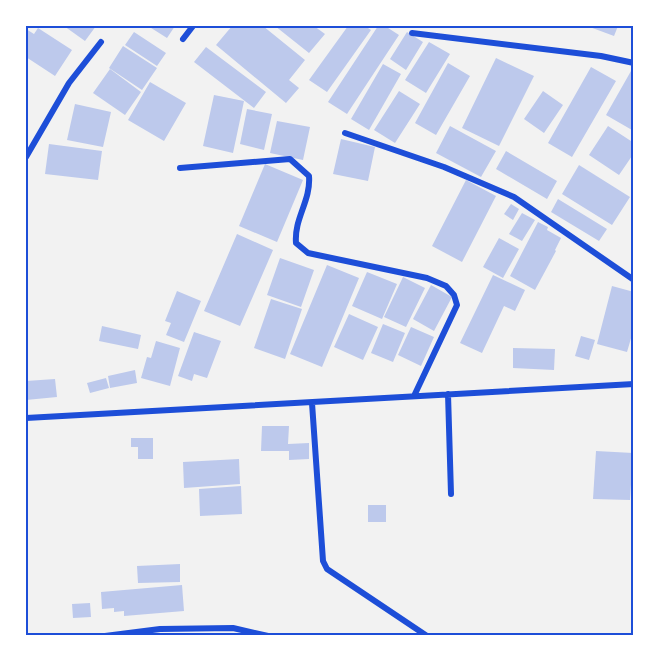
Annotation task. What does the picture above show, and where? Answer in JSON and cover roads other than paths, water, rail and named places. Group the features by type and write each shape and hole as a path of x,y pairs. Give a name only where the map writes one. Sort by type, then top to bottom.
{"street":[{"path":"183,39 193,26"},
{"path":"412,33 601,56 633,63"},
{"path":"26,157 69,83 101,42"},
{"path":"345,134 444,167 514,197 633,280"},
{"path":"180,168 290,159 309,176 310,189 295,230 296,243 308,253 427,278 446,286 454,295 457,305 414,396"},
{"path":"26,418 633,384"},
{"path":"448,394 451,494"},
{"path":"312,403 323,561 327,569 427,636"},
{"path":"105,636 160,629 233,628 268,636"}]}
